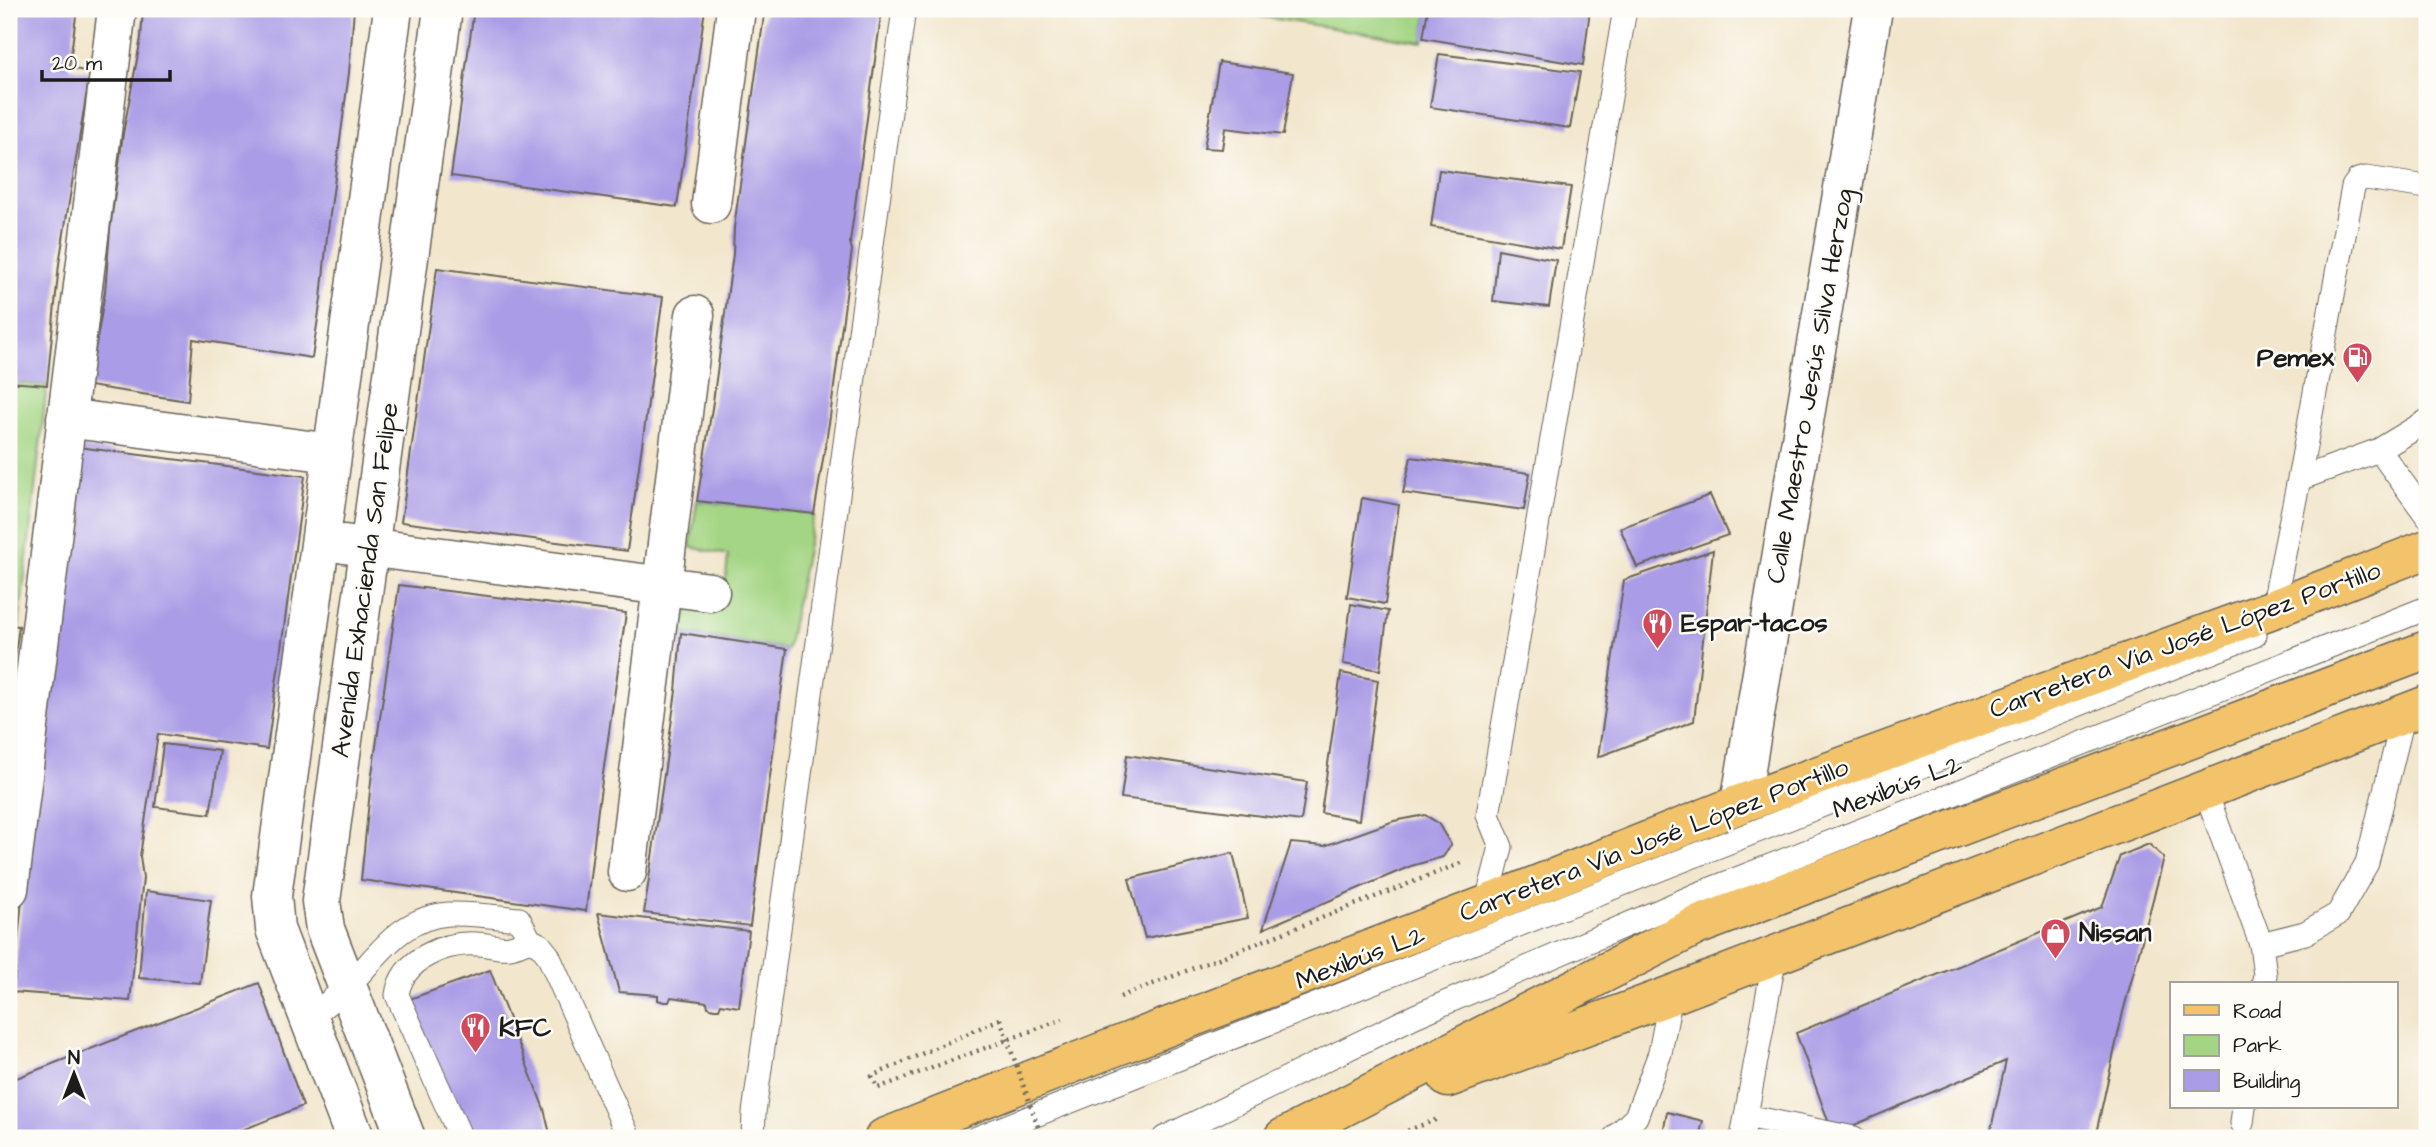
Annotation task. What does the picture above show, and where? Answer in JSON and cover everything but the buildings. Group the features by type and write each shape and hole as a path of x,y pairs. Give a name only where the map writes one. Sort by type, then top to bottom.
{"main road":[{"name":"Carretera Vía José López Portillo","path":"884,1138 1740,804 2273,609 2427,549"},
{"path":"1284,1138 1696,926 2427,650"},
{"path":"1284,1138 1671,995 2416,710"}],"street":[{"path":"9,889 117,9"},
{"name":"Avenida Exhacienda San Felipe","path":"355,1138 275,929 272,896 393,9"},
{"name":"Avenida Exhacienda San Felipe","path":"406,1138 325,929 321,901 443,9"},
{"path":"711,204 736,9"},
{"name":"Calle Maestro Jesús Silva Herzog","path":"1740,804 1873,9"},
{"path":"627,872 695,315"},
{"path":"66,418 331,453"},
{"path":"319,540 710,592"}],"lane":[{"path":"752,1138 755,1099 904,9"},
{"path":"1486,905 1501,847 1488,815 1625,9"},
{"path":"2273,609 2353,187 2358,180 2366,178 2427,187"},
{"path":"2299,478 2379,450 2427,421"},
{"path":"2379,450 2427,516"},
{"name":"Mexibús L2","path":"977,1138 2427,568"},
{"name":"Mexibús L2","path":"1164,1138 1415,1016 1696,895 2427,608"},
{"path":"2261,944 2305,933 2338,914 2367,863 2416,710"},
{"path":"2205,790 2261,944 2263,982"},
{"path":"309,1018 347,987 397,933 424,920 447,915 519,919 530,940 540,945 548,955 629,1138"},
{"path":"461,1138 397,995 398,985 404,973 444,946 474,943 509,947 530,940"},
{"path":"1775,955 1744,1127 1854,1138"},
{"path":"1614,1138 1636,1117 1660,1053 1671,995"}],"path":[{"path":"1118,998 1501,847"},
{"path":"1042,1138 1000,1018 872,1076 878,1088 1068,1018"}],"green space":[{"path":"1238,9 1428,9 1423,42 1237,13"},
{"path":"9,382 47,385 19,626 9,625"},
{"path":"697,501 814,514 787,649 681,633 690,603 724,601 728,555 690,547"}],"place":[{"name":"Pemex","path":"2357,385"},
{"name":"Espar-tacos","path":"1658,650"},
{"name":"Nissan","path":"2056,960"},
{"name":"KFC","path":"476,1055"}]}
